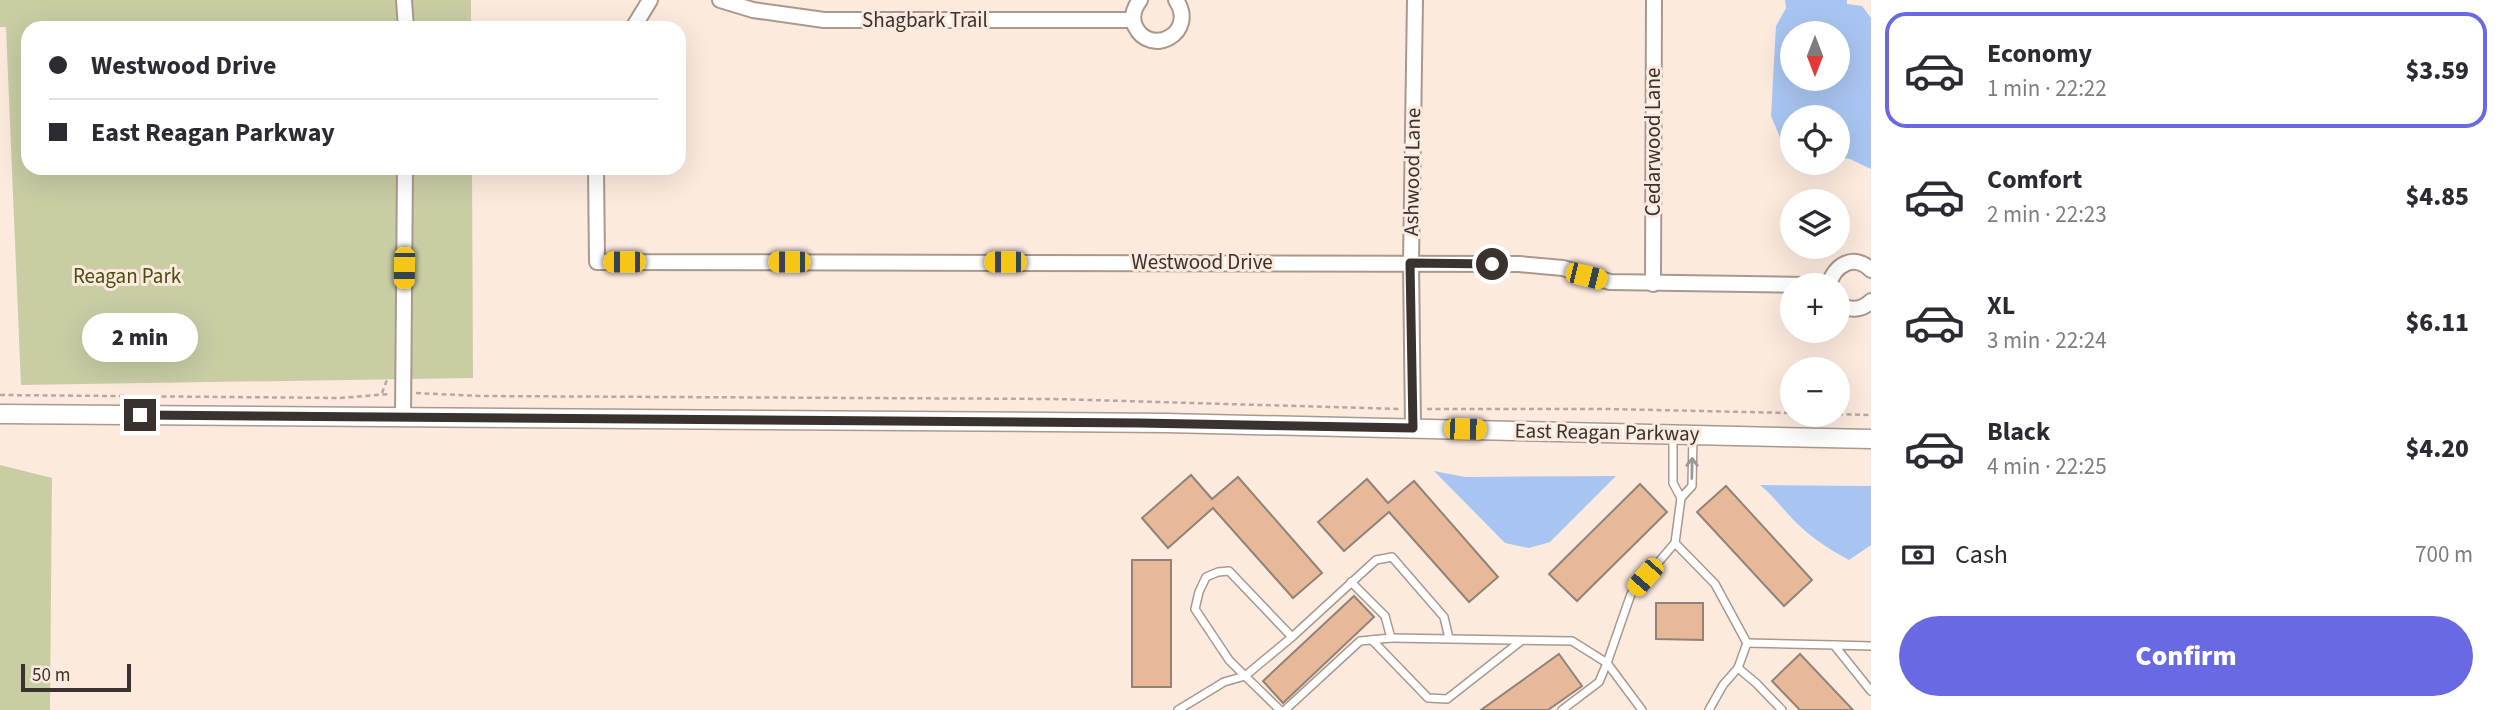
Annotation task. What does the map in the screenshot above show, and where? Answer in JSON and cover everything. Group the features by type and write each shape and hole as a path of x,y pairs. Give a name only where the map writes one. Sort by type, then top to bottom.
{"street":[{"path":"404,0 406,21"},
{"path":"637,21 650,0"},
{"name":"Shagbark Trail","path":"720,0 753,10 824,20 1133,20"},
{"path":"1140,0 1133,20 1144,37 1153,41 1172,36 1179,28 1181,9 1176,0"},
{"name":"Ashwood Lane","path":"1413,428 1410,263 1415,0"},
{"name":"Cedarwood Lane","path":"1653,284 1654,0"},
{"path":"403,417 405,175"},
{"name":"Westwood Drive","path":"596,175 597,262 1410,263 1563,268 1610,282 1780,285"},
{"path":"1833,273 1847,262 1857,261 1871,270"},
{"path":"1850,309 1859,309 1871,301"},
{"name":"East Reagan Parkway","path":"0,414 1139,423 1871,439"}],"lane":[{"path":"1673,433 1673,483 1681,498"},
{"path":"1562,710 1599,682 1631,594 1675,543 1681,498 1692,486 1693,434"},
{"path":"1675,543 1715,584 1747,643 1738,668 1723,685 1709,710"},
{"path":"1178,710 1224,682 1245,676 1292,637 1376,559 1392,557 1444,617 1449,638"},
{"path":"1292,637 1229,571 1206,577 1195,609 1229,660 1283,710 1360,641 1449,638 1572,641 1607,663 1642,710"},
{"path":"1351,582 1385,616 1391,638"},
{"path":"1373,639 1428,698 1447,699 1521,641"},
{"path":"1747,643 1871,646"},
{"path":"1834,645 1871,691"},
{"path":"1738,668 1782,710"}],"path":[{"path":"0,395 340,398 403,393 480,396 1054,399 1413,409 1780,413"},
{"path":"1850,414 1871,415"}],"green space":[{"name":"Reagan Park","path":"0,0 471,0 471,21 21,21 21,175 472,175 473,378 21,385 6,27 0,27"},
{"path":"0,465 52,478 50,710 0,710"}],"water":[{"path":"1785,0 1847,0 1847,4 1862,6 1871,18 1871,169 1850,159 1850,105 1780,105 1780,137 1771,116 1776,26 1786,8"},
{"path":"1434,471 1465,477 1616,476 1550,542 1529,548 1505,543"},
{"path":"1760,485 1871,486 1871,545 1849,560 1803,529"}],"building":[{"path":"1191,475 1212,499 1238,477 1322,573 1293,598 1213,508 1168,548 1142,518"},
{"path":"1367,479 1388,503 1414,481 1498,577 1469,602 1389,512 1344,551 1318,522"},
{"path":"1640,484 1667,512 1577,601 1549,574"},
{"path":"1726,486 1812,580 1784,606 1697,512"},
{"path":"1132,560 1171,560 1171,687 1132,687"},
{"path":"1354,596 1374,617 1283,703 1263,681"},
{"path":"1656,603 1703,603 1703,640 1656,639"},
{"path":"1559,654 1582,686 1548,710 1481,710"},
{"path":"1800,654 1853,710 1800,710 1772,681"}],"route":[{"path":"140,415 1139,423 1413,428 1410,263 1492,264"}]}
